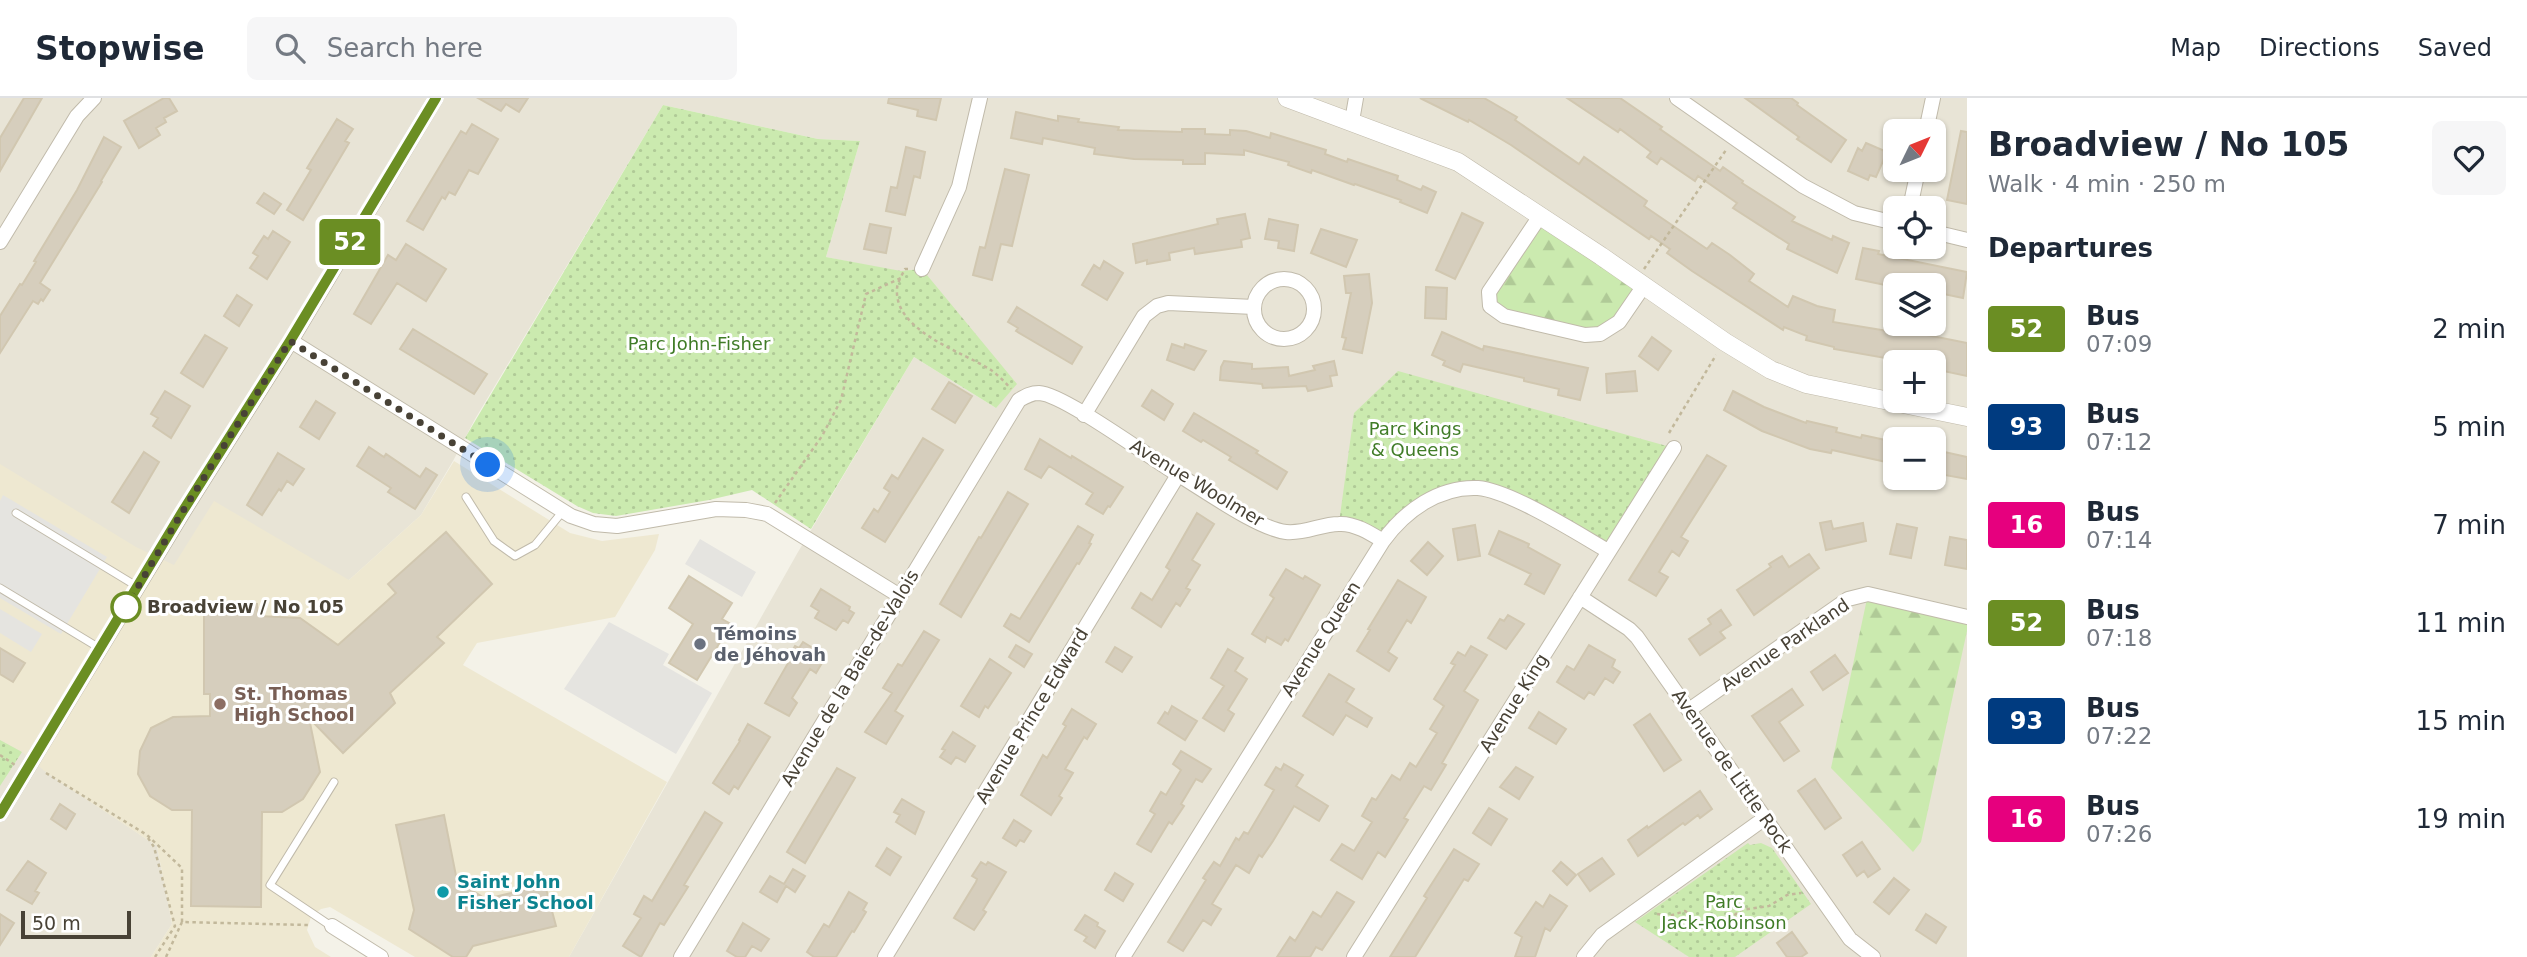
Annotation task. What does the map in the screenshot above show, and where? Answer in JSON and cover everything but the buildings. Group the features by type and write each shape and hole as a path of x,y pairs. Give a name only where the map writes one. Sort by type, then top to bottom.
{"street":[{"path":"0,242 77,116 94,98"},
{"path":"0,814 436,98"},
{"path":"922,268 959,187 979,98"},
{"path":"1287,98 1458,162 1643,279 1771,370 1806,384 1967,417"},
{"path":"1352,121 1356,98"},
{"path":"1677,98 1803,186 1854,213 1883,220"},
{"path":"1929,119 1933,98"},
{"path":"1540,216 1489,292 1490,306 1504,316 1585,335 1600,334 1619,322 1643,279"},
{"path":"1946,235 1967,240"},
{"path":"1282,278 1292,279 1308,290 1314,309 1307,328 1300,335 1280,339 1262,330 1256,322 1254,307 1258,293 1264,285 1282,278"},
{"path":"1084,415 1144,316 1157,306 1168,303 1254,307"},
{"path":"290,341 563,511 594,524 617,526 716,509 767,514 900,596"},
{"name":"Avenue Woolmer","path":"1019,400 1028,394 1041,393 1064,401 1178,475 1264,525 1284,532 1306,531 1339,523 1364,529 1383,541"},
{"name":"Avenue de la Baie-de-Valois","path":"681,957 1019,400"},
{"name":"Avenue King","path":"1354,957 1580,597 1668,445"},
{"name":"Avenue Prince Edward","path":"885,957 1178,475"},
{"name":"Avenue Queen","path":"1123,957 1383,541 1416,505 1444,493 1478,488 1515,500 1608,551"},
{"name":"Avenue Parkland","path":"1689,710 1848,599 1868,594 1967,617"},
{"name":"Avenue de Little Rock","path":"1580,597 1637,637 1850,939 1873,957"},
{"path":"1584,957 1602,935 1765,818"},
{"path":"332,926 381,957"}],"lane":[{"path":"466,497 494,541 515,556 535,545 563,511"},
{"path":"16,513 138,587"},
{"path":"0,588 101,649"},
{"path":"332,926 270,885 334,782"}],"path":[{"path":"1643,279 1729,147"},
{"path":"922,268 905,269 897,288 901,310 917,327 937,341 991,371 1019,400"},
{"path":"767,514 822,436 841,400 866,294 901,278"},
{"path":"1668,445 1718,352"},
{"path":"0,755 15,765"},
{"path":"46,773 147,835 182,869 182,922 166,957"},
{"path":"147,835 153,847 175,926 155,957"},
{"path":"1652,909 1662,916 1685,911 1703,922 1719,924 1741,910 1769,906 1787,895 1805,893"},
{"path":"182,922 310,925"}],"shaded area":[{"path":"0,98 1967,98 1967,957 569,957 798,552 914,357 996,408 922,269 901,272 826,257 860,141 818,139 663,105 475,419 421,515 349,580 49,774 157,846 172,924 151,957 0,957"},
{"name":"St. Thomas High School","path":"454,461 570,533 602,541 659,534 655,550 615,617 477,643 463,665 667,782 569,957 415,957 330,907 321,909 311,917 307,930 315,947 331,957 151,957 172,924 157,846 48,774 22,752 0,740 0,464 136,547 174,565 214,501 349,580 421,515"},
{"path":"3,495 107,557 61,634 0,598 0,501"},
{"path":"700,539 756,572 742,597 685,564"},
{"path":"0,609 42,634 31,652 0,633"},
{"path":"609,622 669,654 663,665 712,693 676,754 564,689"}],"green space":[{"name":"Parc John-Fisher","path":"663,105 818,139 860,141 826,257 901,271 922,269 1017,384 996,408 914,357 811,529 752,490 616,516 593,513 465,438"},
{"path":"1540,216 1643,287 1600,334 1504,316 1489,292"},
{"name":"Parc Kings & Queens","path":"1398,371 1674,448 1608,551 1478,488 1444,493 1383,541 1339,523 1354,413"},
{"path":"1868,594 1967,621 1921,842 1913,852 1831,768"},
{"path":"0,740 22,752 0,786"},
{"name":"Parc Jack-Robinson","path":"1748,843 1761,843 1772,848 1811,904 1735,957 1689,957 1635,922"}],"bus line":[{"name":"52","path":"0,814 436,98"}],"place":[{"name":"Broadview / No 105","path":"126,607"},
{"name":"Témoins de Jéhovah","path":"700,644"},
{"name":"St. Thomas High School","path":"220,704"},
{"name":"Saint John Fisher School","path":"443,892"}],"route":[{"path":"126,607 290,341 488,465"}]}
